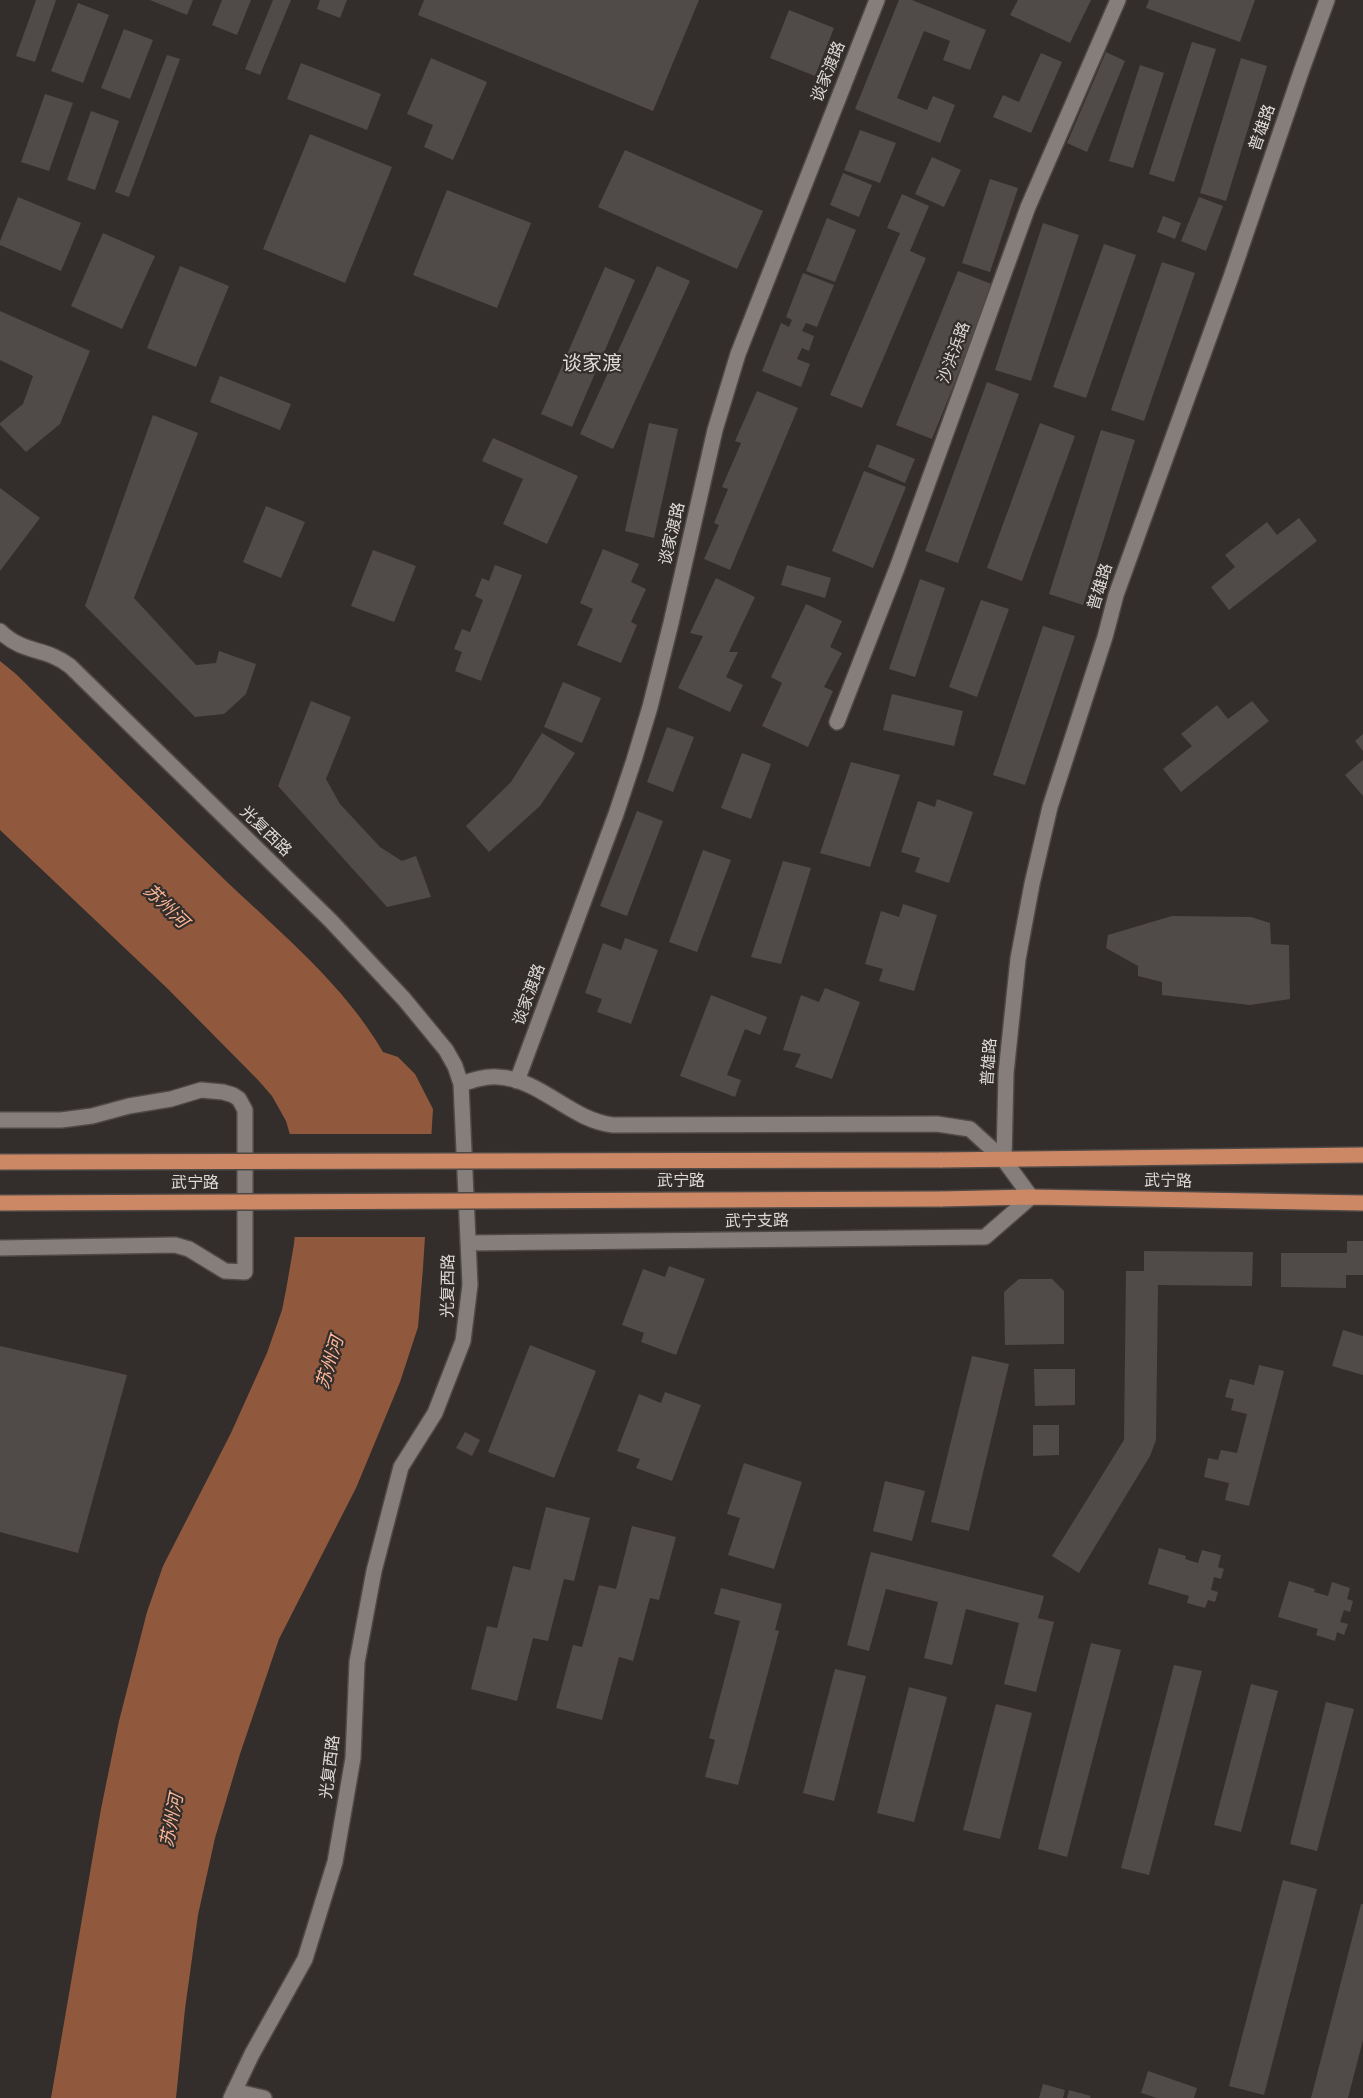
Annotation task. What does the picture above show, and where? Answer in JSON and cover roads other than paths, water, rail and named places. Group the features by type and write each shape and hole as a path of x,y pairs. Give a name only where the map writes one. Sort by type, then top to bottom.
{"main road":[{"name":"武宁路","path":"0,1162 1004,1160 1363,1155"},
{"name":"武宁路","path":"0,1203 1031,1197 1363,1203"}],"street":[{"name":"谈家渡路","path":"517,1081 634,760 668,634 715,430 735,364 877,0"},
{"name":"沙洪浜路","path":"837,722 897,568 1028,207 1118,0"},
{"name":"普雄路","path":"1004,1160 1006,1073 1018,958 1050,807 1105,637 1116,595 1232,277 1300,72 1327,0"},
{"name":"光复西路","path":"0,631 14,643 28,650 59,658 70,666 314,905 382,975 432,1032 455,1066 461,1084 470,1285 464,1341 435,1413 400,1467 374,1571 357,1662 353,1758 335,1862 305,1959 252,2054 233,2095"},
{"path":"461,1084 480,1078 498,1077 517,1081 582,1116 603,1124 938,1124 970,1129 1004,1160 1031,1197"},
{"path":"0,1120 61,1120 92,1116 201,1090 233,1095 239,1099 245,1110 245,1272 225,1271 189,1249 175,1245 0,1248"},
{"name":"武宁支路","path":"468,1243 985,1237 1031,1197"},
{"path":"233,2095 264,2098"}],"water":[{"name":"苏州河","path":"0,661 16,674 227,882 291,941 350,1005 383,1052 398,1057 415,1074 433,1109 418,1327 400,1382 356,1488 279,1639 240,1754 215,1838 198,1915 176,2098 51,2098 101,1809 119,1721 147,1612 163,1566 231,1433 267,1353 282,1310 294,1244 298,1198 293,1145 286,1121 272,1096 258,1080 168,989 0,830"}],"district":[{"name":"谈家渡","path":"592,365"}]}
